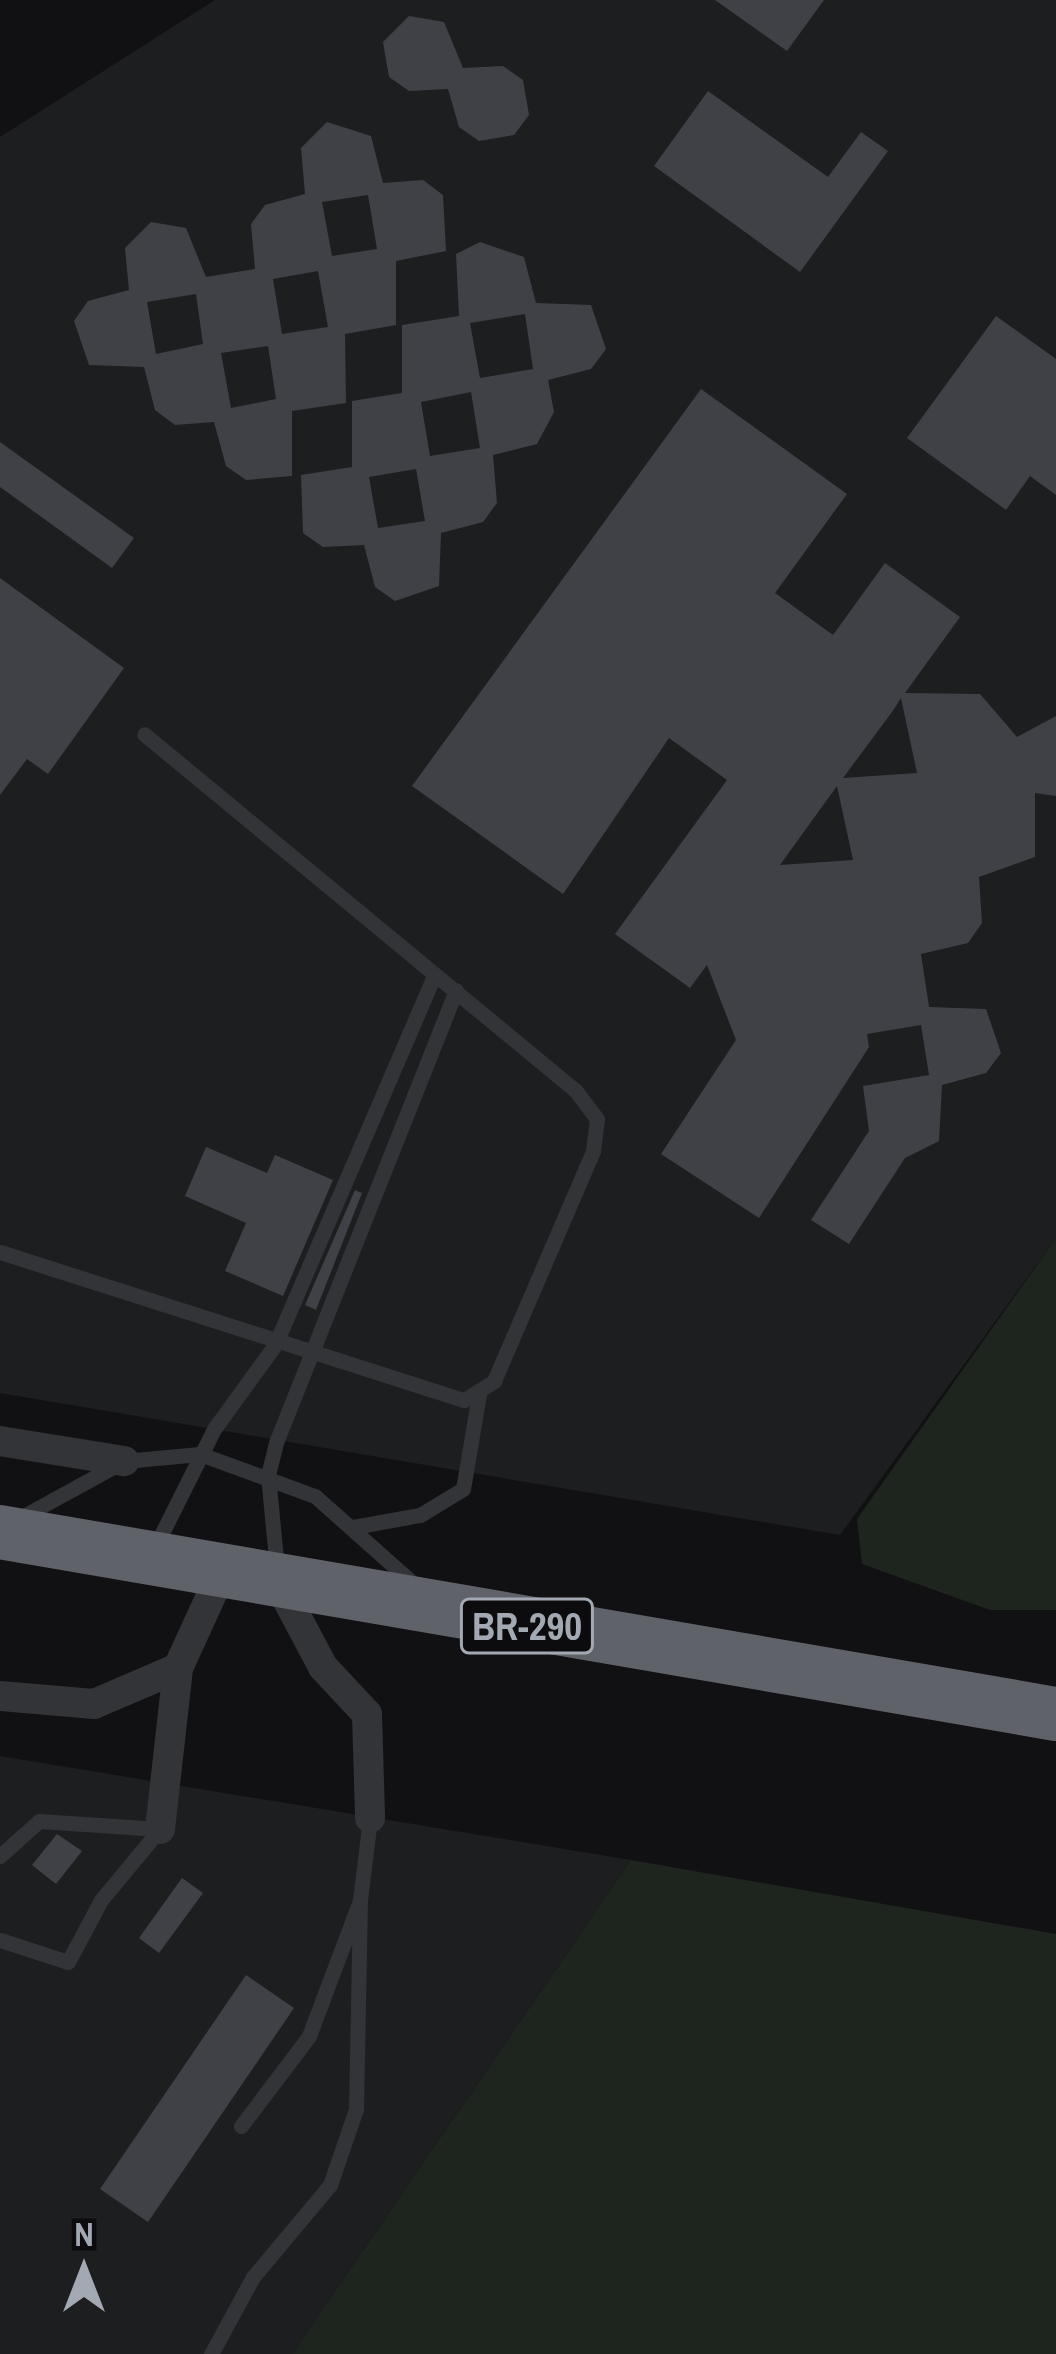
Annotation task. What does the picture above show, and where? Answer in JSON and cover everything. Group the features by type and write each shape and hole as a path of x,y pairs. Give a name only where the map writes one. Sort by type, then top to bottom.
{"highway":[{"name":"BR-290","path":"0,1530 444,1612 1056,1714"}],"street":[{"path":"0,1441 124,1461"},
{"path":"160,1829 178,1668 222,1572"},
{"path":"278,1582 323,1667 367,1714 370,1818"},
{"path":"0,1696 94,1704 178,1668"}],"lane":[{"path":"144,734 456,990 597,1119 593,1151 479,1394 463,1490 420,1515 353,1526"},
{"path":"149,1559 200,1454 275,1345 434,975"},
{"path":"278,1582 268,1475 306,1356 456,990"},
{"path":"0,1252 306,1356 464,1400 479,1394"},
{"path":"0,1530 124,1461 200,1454 268,1475 353,1526 444,1612"},
{"path":"0,1710 38,1701"},
{"path":"211,2354 253,2277 329,2185 356,2109 360,1900 370,1818"},
{"path":"0,1856 39,1821 160,1829"},
{"path":"0,1940 68,1962 101,1900 160,1829"},
{"path":"242,2126 309,2036 360,1900"}],"shaded area":[{"path":"215,0 1056,0 1056,1238 840,1535 0,1393 0,137"},
{"path":"1056,1238 1056,1610 990,1610 862,1564 857,1519"},
{"path":"0,1756 631,1860 292,2354 0,2354"},
{"path":"631,1860 1056,1934 1056,2354 292,2354"}],"building":[{"path":"715,0 824,0 787,51"},
{"path":"409,16 444,22 463,68 503,66 523,80 529,115 514,135 479,141 459,127 448,89 409,91 389,77 383,42"},
{"path":"708,91 828,177 861,132 888,151 800,272 654,166"},
{"path":"327,122 371,136 383,183 423,180 443,195 446,251 396,261 396,325 345,334 346,403 292,411 292,476 246,480 226,466 214,422 175,425 155,410 144,367 89,365 74,321 88,301 129,290 125,248 151,222 186,228 206,277 255,269 251,224 265,205 305,194 301,148","holes":["368,195 377,249 332,256 322,202","318,271 328,327 282,334 273,279","196,294 203,344 156,354 147,302","268,346 276,399 231,408 221,353"]},
{"path":"480,242 524,257 536,303 591,305 606,349 591,369 548,380 554,412 537,444 493,455 497,503 483,522 441,533 439,586 395,601 375,587 364,545 323,547 303,533 301,475 352,467 352,401 402,393 402,325 459,316 456,254","holes":["525,314 533,369 480,378 470,323","471,392 480,448 430,456 421,402","416,469 425,521 378,528 369,477"]},
{"path":"996,316 1056,359 1056,495 1030,476 1006,510 907,438"},
{"path":"701,389 847,494 775,593 833,635 885,563 960,617 905,693 980,694 1017,737 1056,716 1056,796 1035,793 1035,857 979,877 982,923 968,943 921,954 929,1007 986,1009 1001,1053 986,1073 942,1085 939,1141 905,1158 849,1244 811,1220 869,1131 863,1086 929,1075 921,1025 867,1034 869,1047 759,1218 661,1154 736,1040 707,965 690,988 615,934 727,780 669,738 563,894 412,786","holes":["901,698 917,773 843,778 892,712","837,786 853,860 780,865 829,797"]},
{"path":"0,442 134,538 112,568 0,487"},
{"path":"0,578 124,668 48,774 27,759 0,795"},
{"path":"206,1147 267,1173 275,1155 333,1180 283,1296 225,1271 246,1223 185,1196"},
{"path":"355,1190 362,1193 316,1310 305,1305"},
{"path":"57,1834 82,1851 56,1884 32,1865"},
{"path":"182,1878 203,1893 159,1953 139,1938"},
{"path":"246,1975 294,2008 148,2222 100,2189"}]}
